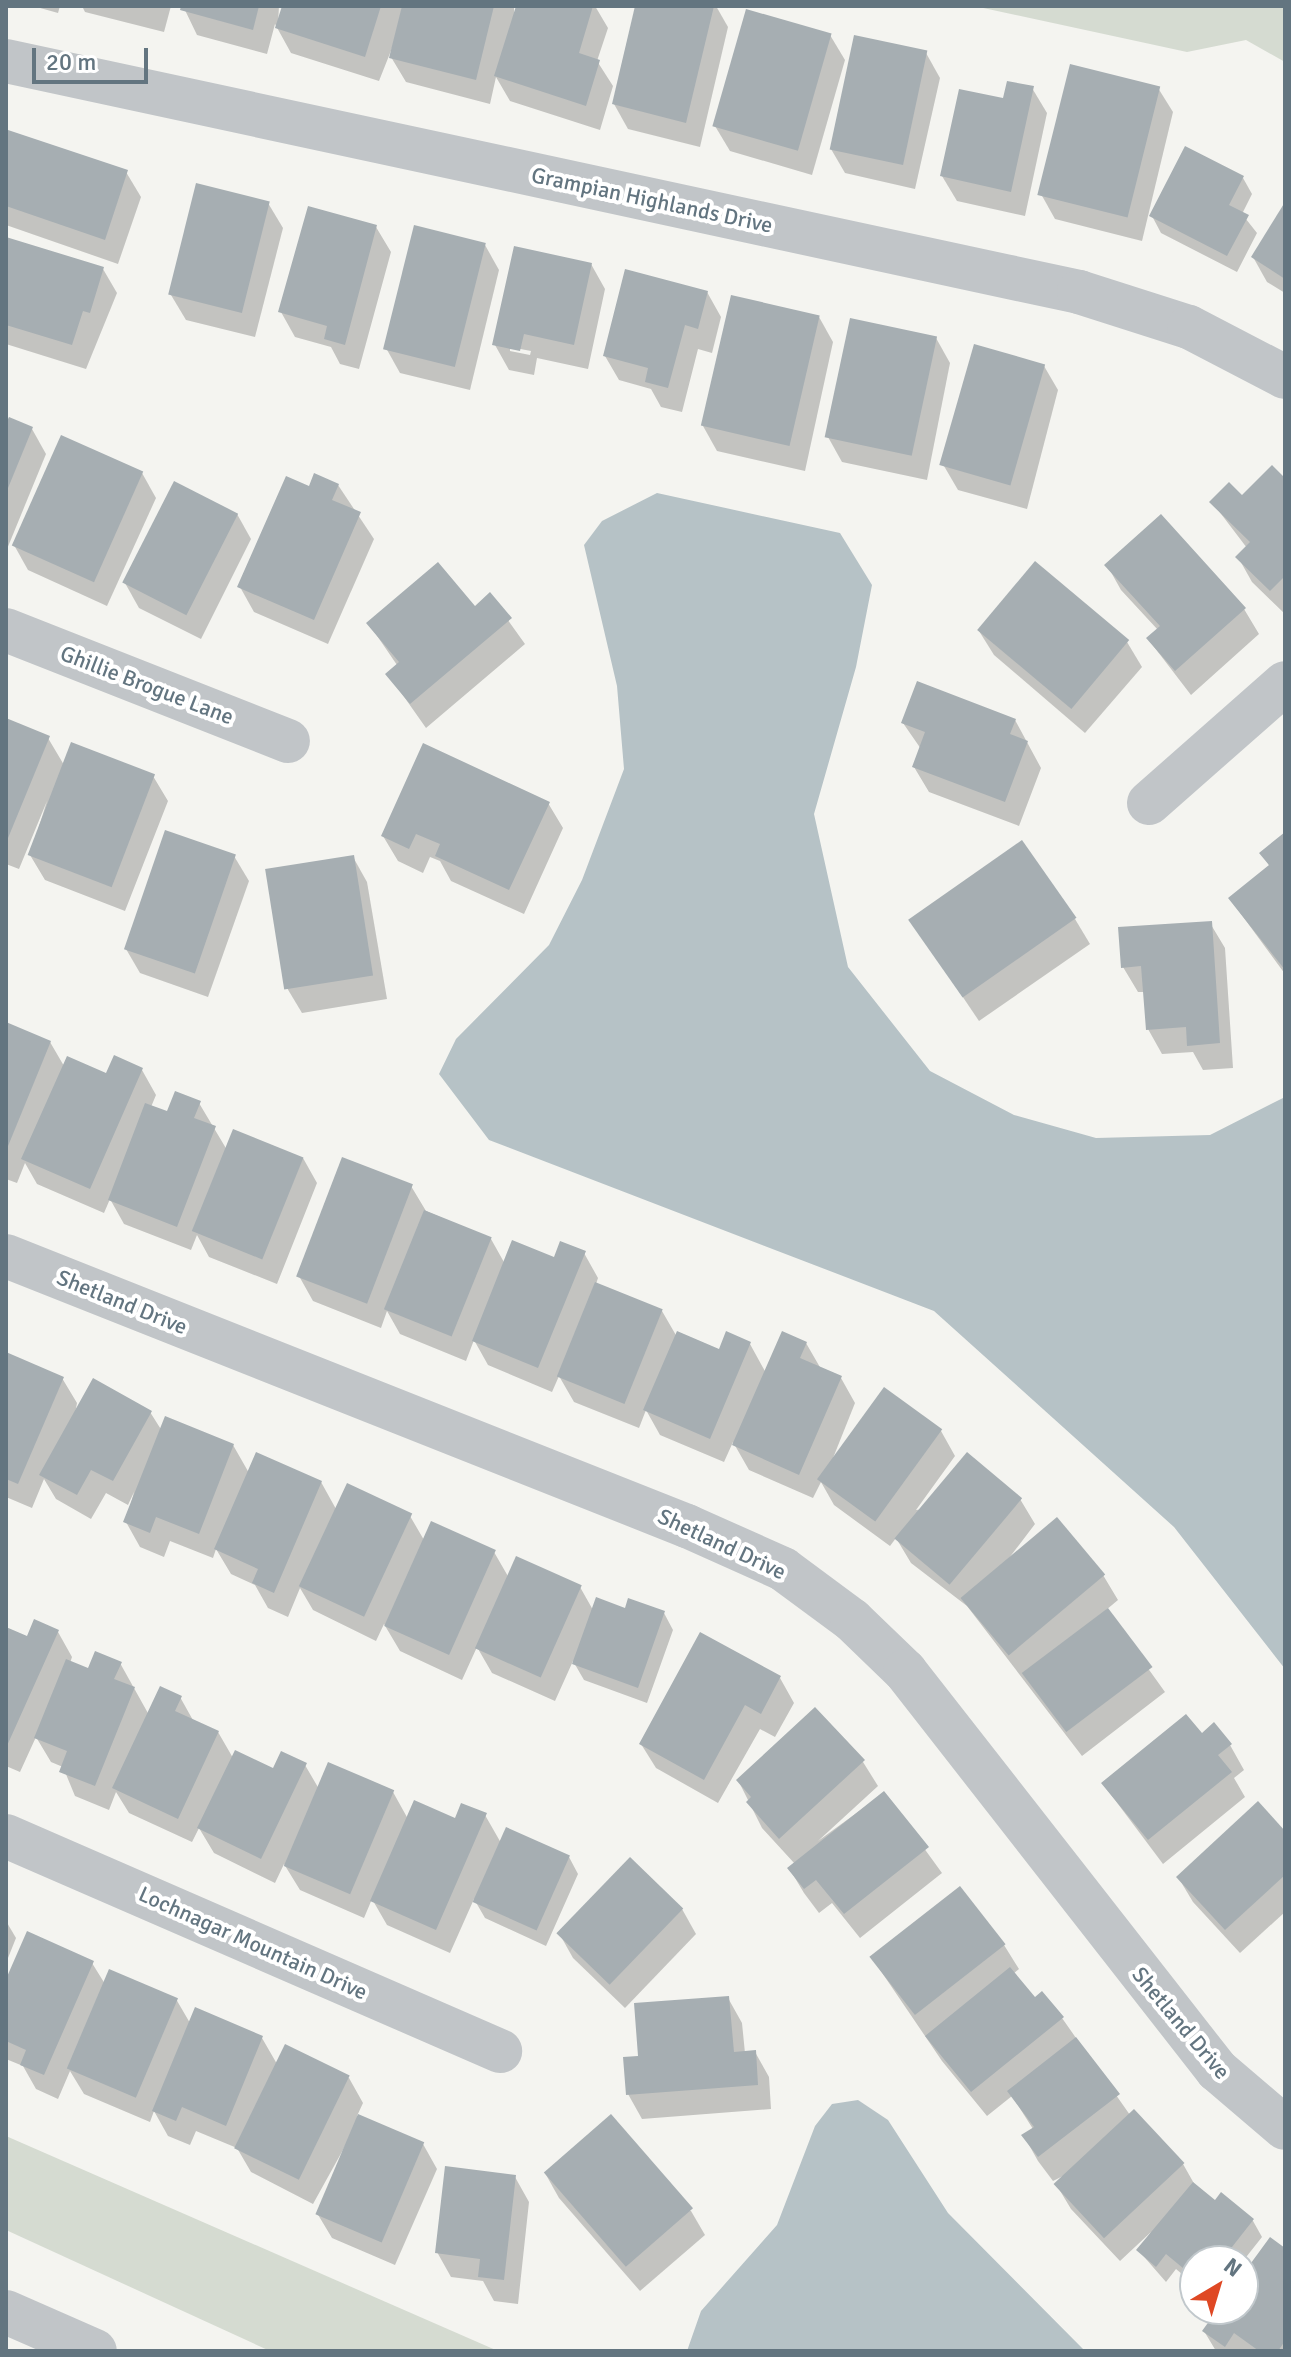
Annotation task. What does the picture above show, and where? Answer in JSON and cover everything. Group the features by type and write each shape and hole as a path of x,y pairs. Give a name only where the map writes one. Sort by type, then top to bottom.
{"street":[{"name":"Grampian Highlands Drive","path":"6,61 1079,292 1189,327 1285,377"},
{"name":"Ghillie Brogue Lane","path":"6,630 288,741"},
{"path":"1149,803 1285,683"},
{"name":"Shetland Drive","path":"6,1256 687,1526 783,1569 852,1620 905,1671 1217,2070 1285,2128"},
{"name":"Lochnagar Mountain Drive","path":"6,1836 500,2051"},
{"path":"6,2312 95,2351"}],"shaded area":[{"path":"974,6 1285,6 1285,62 1246,40 1187,52"},
{"path":"657,493 840,533 872,585 856,667 814,814 848,967 930,1071 1014,1115 1096,1138 1210,1135 1285,1097 1285,1669 1174,1527 934,1311 489,1140 439,1074 456,1039 549,945 582,880 624,769 617,686 584,545 602,521"},
{"path":"858,2100 888,2120 948,2213 1085,2351 687,2351 701,2311 777,2225 815,2126 832,2104"},
{"path":"6,2136 498,2351 270,2351 6,2230"}],"building":[{"path":"181,6 259,6 253,30 180,10"},
{"path":"282,6 381,6 365,57 275,28"},
{"path":"402,6 494,6 476,80 389,58"},
{"path":"516,6 593,6 579,53 600,60 586,106 494,76"},
{"path":"635,6 714,6 686,123 612,104"},
{"path":"746,9 832,34 798,151 712,126"},
{"path":"854,35 927,51 903,165 830,149"},
{"path":"1070,64 1160,86 1128,217 1037,195"},
{"path":"1007,81 1034,86 1011,192 940,176 959,89 1003,98"},
{"path":"8,130 128,170 105,240 6,206"},
{"path":"1185,146 1244,176 1229,205 1249,215 1227,256 1149,216"},
{"path":"196,183 270,201 242,313 168,295"},
{"path":"1285,202 1285,279 1251,257"},
{"path":"308,206 377,225 345,345 324,339 327,326 278,312"},
{"path":"414,225 486,243 455,367 383,349"},
{"path":"6,237 104,267 90,313 83,311 72,345 6,325"},
{"path":"514,246 592,263 574,345 524,334 520,351 492,345"},
{"path":"625,269 708,291 698,329 685,325 668,388 645,382 648,368 603,356"},
{"path":"731,295 820,315 790,446 701,426"},
{"path":"850,318 937,337 912,456 825,437"},
{"path":"974,344 1045,364 1010,486 939,465"},
{"path":"9,417 33,427 6,493 6,423"},
{"path":"61,435 143,472 94,582 12,546"},
{"path":"1272,465 1285,478 1285,576 1270,591 1235,557 1250,542 1209,502 1229,482 1242,495"},
{"path":"314,473 339,484 332,500 361,512 314,620 237,587 286,476 309,486"},
{"path":"174,481 238,514 186,615 122,583"},
{"path":"1161,514 1246,608 1175,671 1146,638 1160,626 1104,565"},
{"path":"1035,561 1129,640 1071,709 977,630"},
{"path":"438,562 475,606 490,592 512,618 410,704 385,674 399,662 366,623"},
{"path":"917,681 1016,719 1010,734 1028,741 1005,802 912,767 925,732 901,723"},
{"path":"6,718 50,736 6,843"},
{"path":"71,742 155,774 112,887 28,855"},
{"path":"423,743 550,802 509,890 435,856 440,844 416,834 409,849 381,836"},
{"path":"165,830 236,854 195,974 124,949"},
{"path":"1285,832 1285,970 1228,898 1269,865 1259,853"},
{"path":"1022,840 1076,918 963,998 908,920"},
{"path":"354,855 373,975 284,990 265,869"},
{"path":"1212,921 1220,1043 1187,1046 1186,1027 1146,1030 1141,966 1121,968 1118,927"},
{"path":"6,1022 51,1041 6,1151"},
{"path":"114,1055 143,1068 90,1189 21,1159 67,1056 106,1073"},
{"path":"175,1091 201,1101 194,1118 216,1126 177,1227 108,1200 145,1103 167,1111"},
{"path":"233,1129 303,1157 262,1259 192,1231"},
{"path":"342,1157 413,1184 367,1304 296,1276"},
{"path":"424,1210 492,1237 452,1337 384,1309"},
{"path":"512,1240 554,1257 560,1241 586,1251 538,1368 472,1341"},
{"path":"595,1282 663,1309 624,1404 557,1377"},
{"path":"677,1331 719,1349 726,1331 751,1342 710,1439 643,1410"},
{"path":"782,1331 807,1342 800,1358 842,1376 799,1475 732,1445"},
{"path":"6,1352 64,1377 18,1484 6,1479"},
{"path":"93,1378 152,1411 113,1481 91,1470 77,1495 39,1475"},
{"path":"884,1387 942,1429 875,1522 817,1479"},
{"path":"165,1416 234,1444 199,1534 156,1517 150,1533 123,1522"},
{"path":"256,1452 322,1481 274,1593 252,1583 258,1569 214,1549"},
{"path":"967,1452 1022,1498 950,1585 894,1539"},
{"path":"347,1483 412,1513 364,1617 299,1586"},
{"path":"1057,1517 1105,1574 1009,1655 960,1598"},
{"path":"431,1521 496,1550 449,1655 384,1626"},
{"path":"516,1556 582,1585 541,1678 475,1648"},
{"path":"596,1597 625,1608 628,1598 665,1611 638,1688 572,1664"},
{"path":"1108,1608 1153,1667 1066,1732 1022,1673"},
{"path":"34,1619 59,1630 6,1748 6,1627 27,1636"},
{"path":"700,1632 781,1676 761,1714 745,1705 704,1780 639,1744"},
{"path":"95,1651 122,1662 114,1679 135,1687 95,1786 59,1772 67,1751 34,1738 66,1659 88,1668"},
{"path":"160,1686 182,1696 175,1711 219,1731 178,1819 112,1788"},
{"path":"815,1707 865,1760 779,1839 746,1802 751,1797 736,1780"},
{"path":"1186,1714 1202,1733 1214,1722 1232,1744 1218,1755 1232,1772 1148,1840 1101,1783"},
{"path":"235,1750 273,1768 281,1751 307,1763 261,1859 197,1828"},
{"path":"328,1762 394,1790 350,1894 284,1866"},
{"path":"884,1791 929,1847 844,1914 816,1880 804,1889 787,1868"},
{"path":"414,1800 455,1818 461,1803 487,1813 436,1930 370,1901"},
{"path":"1258,1801 1285,1831 1285,1875 1225,1930 1176,1877"},
{"path":"506,1827 570,1855 537,1930 473,1902"},
{"path":"630,1857 683,1908 610,1985 556,1933"},
{"path":"960,1886 1006,1944 915,2015 869,1957"},
{"path":"27,1931 94,1961 44,2075 20,2065 26,2050 6,2041 6,1979"},
{"path":"1010,1967 1035,1997 1042,1991 1064,2017 971,2092 925,2036"},
{"path":"109,1969 178,1998 136,2098 67,2068"},
{"path":"729,1996 734,2052 756,2050 758,2085 626,2095 623,2057 638,2056 634,2003"},
{"path":"195,2007 263,2036 226,2126 182,2107 176,2121 152,2111"},
{"path":"1076,2037 1120,2094 1038,2157 1021,2135 1034,2127 1007,2091"},
{"path":"285,2044 350,2076 299,2180 234,2148"},
{"path":"1134,2109 1184,2163 1104,2238 1054,2184"},
{"path":"358,2114 424,2142 382,2242 315,2214"},
{"path":"611,2114 693,2208 626,2267 544,2172"},
{"path":"445,2166 516,2175 504,2280 478,2277 480,2259 435,2253"},
{"path":"1193,2182 1215,2200 1221,2192 1254,2219 1234,2245 1179,2245 1179,2265 1166,2254 1156,2267 1136,2250"},
{"path":"1270,2237 1285,2248 1285,2341 1278,2351 1259,2351 1234,2333 1225,2347 1202,2331 1206,2325 1259,2325 1259,2252"}]}
